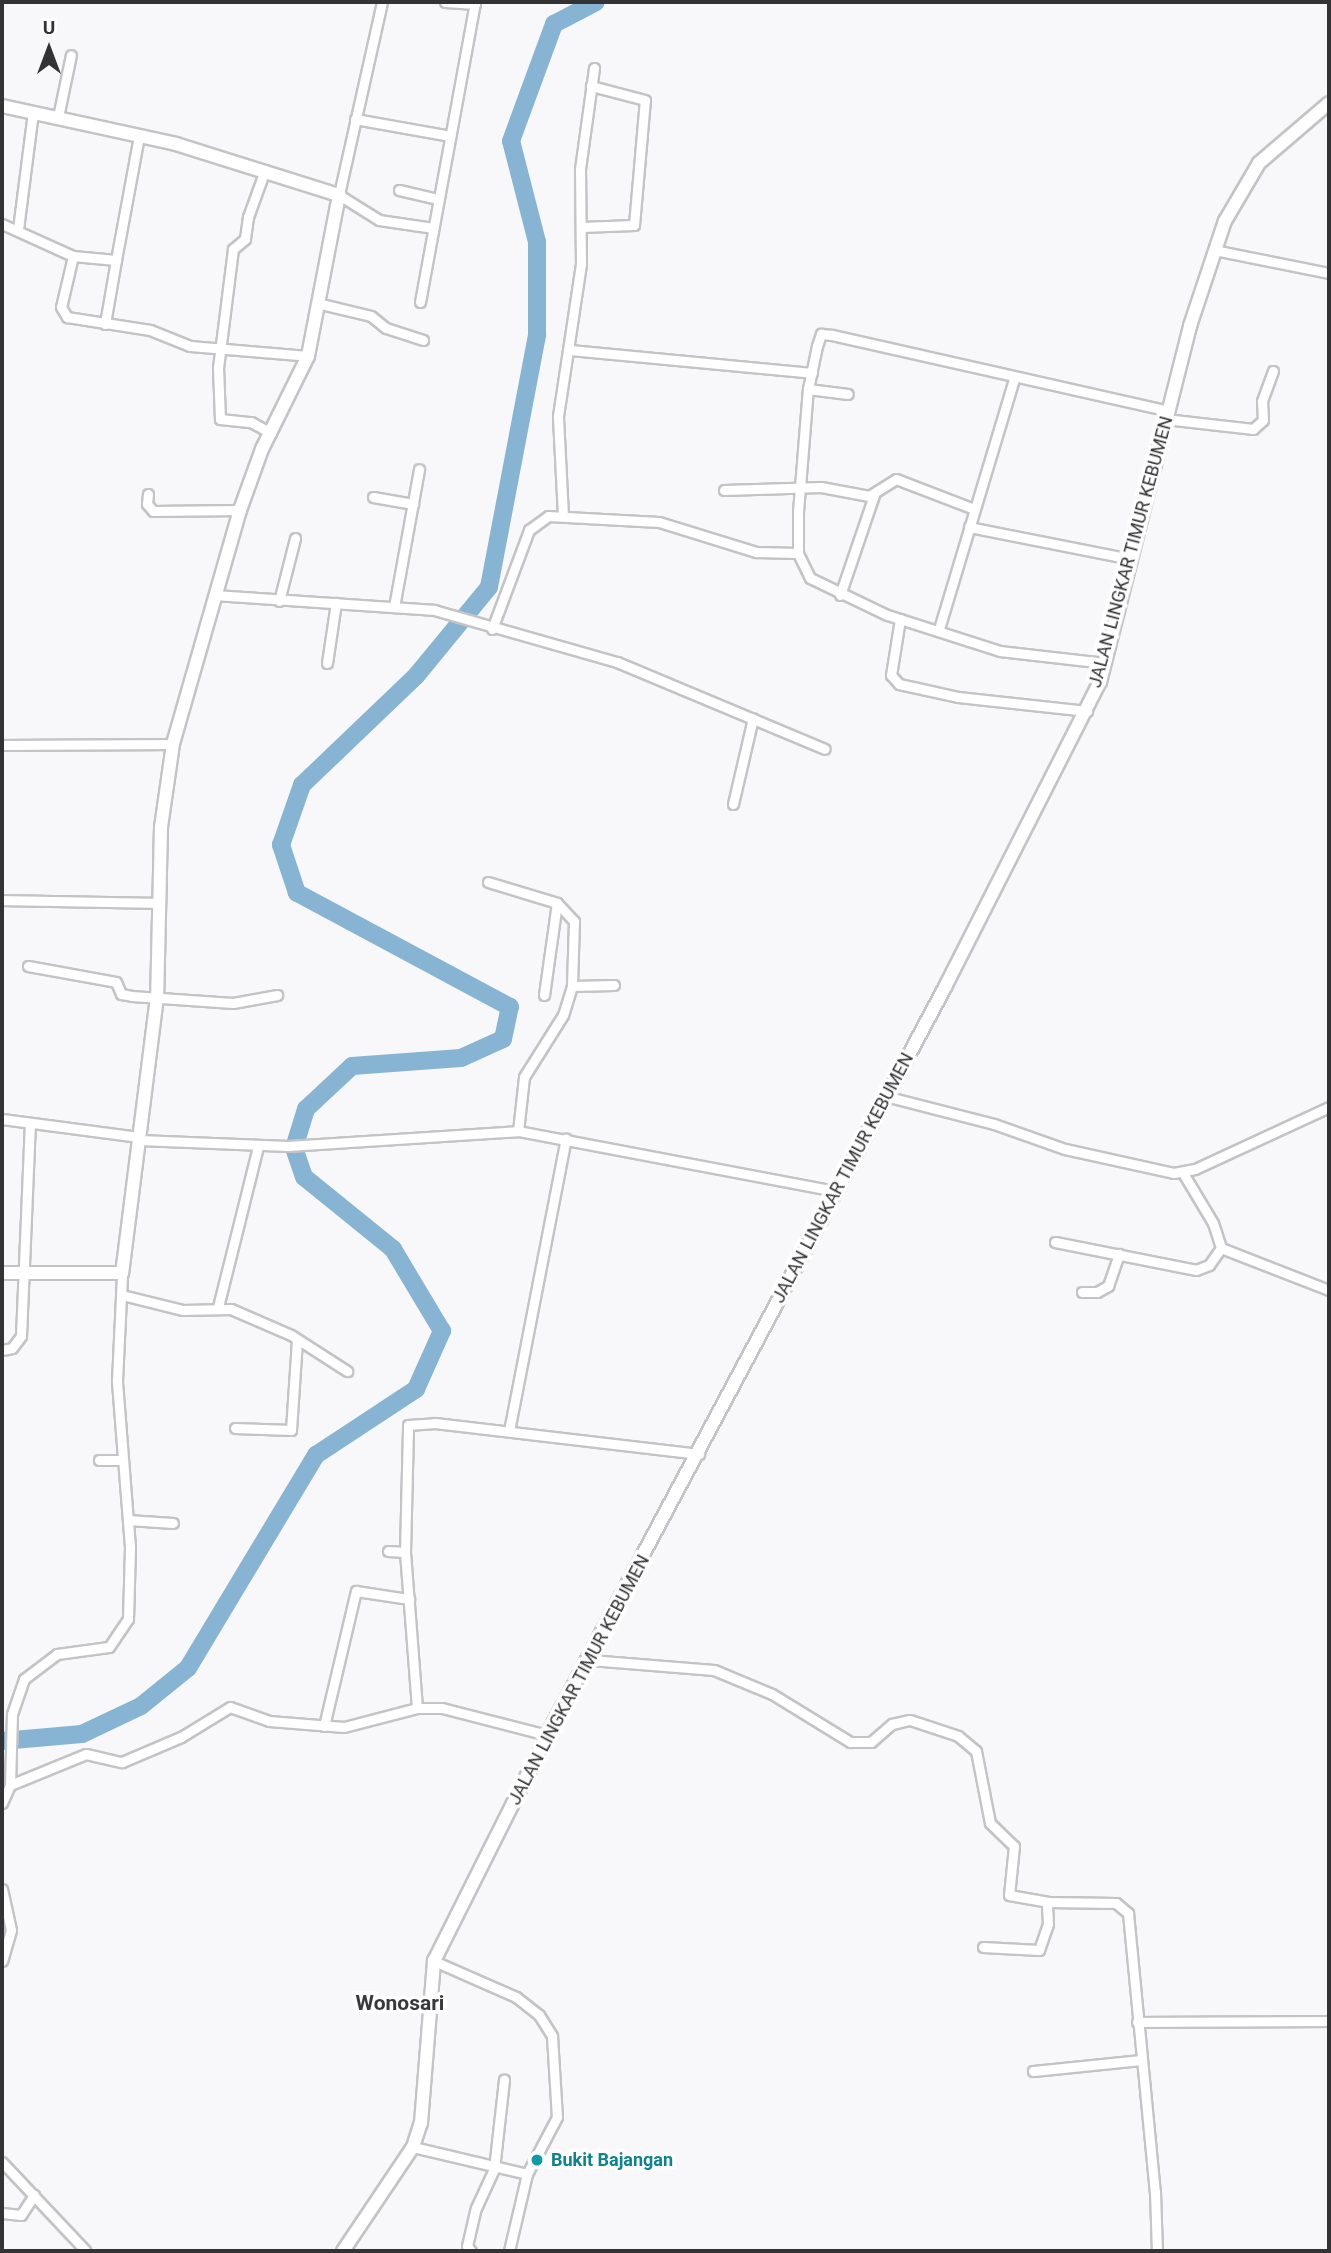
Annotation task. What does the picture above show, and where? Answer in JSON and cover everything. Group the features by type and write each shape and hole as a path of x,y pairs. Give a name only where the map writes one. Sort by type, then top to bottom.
{"main road":[{"name":"JALAN LINGKAR TIMUR KEBUMEN","path":"343,2251 413,2147 421,2123 434,1961 547,1735 590,1660 699,1454 1087,711 1105,663 1167,415 1214,250 1259,163 1329,103"},
{"path":"2,106 139,136 265,170 339,195 321,304 308,356 271,432 240,510 173,744 161,827 157,997 122,1273 2,1273"}],"street":[{"path":"382,2 339,195 379,220 433,228"},
{"path":"420,302 475,3 445,2"},
{"path":"58,117 71,55"},
{"path":"563,516 558,420 570,350 581,227 580,158 594,68"},
{"path":"581,227 634,225 645,100 640,95 591,86"},
{"path":"18,229 33,112"},
{"path":"355,119 450,136"},
{"path":"105,324 139,136"},
{"path":"265,170 248,216 246,239 233,249 219,347 220,419 251,422 271,432"},
{"path":"399,190 438,199"},
{"path":"2,224 18,229 73,257 117,260"},
{"path":"1214,250 1329,273"},
{"path":"73,257 63,313 72,319 150,330 190,346 308,356"},
{"path":"321,304 373,316 388,329 423,340"},
{"path":"1105,663 1015,655 939,629 900,619 840,595 810,578 798,553 799,490 808,389 821,334 1167,415 1250,430 1263,420 1263,395 1273,371"},
{"path":"570,350 812,373"},
{"path":"939,629 1014,379"},
{"path":"808,389 848,394"},
{"path":"394,607 419,469"},
{"path":"840,595 874,495 896,479 974,509"},
{"path":"724,490 799,490 821,487 874,495"},
{"path":"148,494 147,504 153,511 240,510"},
{"path":"373,498 413,504"},
{"path":"489,628 529,530 541,518 563,516 659,522 756,552 798,553"},
{"path":"969,527 1131,559"},
{"path":"279,601 295,538"},
{"path":"215,595 434,610 489,628 617,662 825,750"},
{"path":"327,663 336,603"},
{"path":"900,619 891,675 899,684 958,697 1087,711"},
{"path":"733,804 753,718"},
{"path":"2,746 173,744"},
{"path":"488,882 557,903 575,921 572,986 563,1015 524,1077 519,1130"},
{"path":"2,900 158,903"},
{"path":"544,995 557,903"},
{"path":"28,966 116,982 123,995 233,1003 263,994 277,995"},
{"path":"572,986 614,985"},
{"path":"885,1096 994,1124 1065,1149 1183,1173 1329,1107"},
{"path":"2,1119 139,1138 258,1146 519,1130 835,1191"},
{"path":"2,1350 12,1348 21,1336 21,1274 30,1123"},
{"path":"509,1432 566,1138"},
{"path":"218,1307 258,1146"},
{"path":"1183,1173 1213,1223 1221,1248"},
{"path":"1055,1242 1199,1270 1209,1265 1221,1248"},
{"path":"1221,1248 1329,1290"},
{"path":"1082,1292 1097,1293 1108,1286 1119,1254"},
{"path":"2,1803 9,1781 12,1714 17,1692 33,1669 57,1654 109,1647 121,1635 131,1594 117,1354 122,1273"},
{"path":"122,1295 183,1310 218,1307 297,1340 347,1371"},
{"path":"235,1428 291,1430 297,1340"},
{"path":"417,1708 405,1552 408,1425 417,1421 699,1454"},
{"path":"99,1460 123,1460"},
{"path":"128,1520 173,1523"},
{"path":"388,1550 405,1552"},
{"path":"324,1726 356,1591 409,1599"},
{"path":"590,1660 714,1670 772,1694 841,1738 860,1744 879,1738 900,1720 958,1736 979,1756 990,1823 1014,1846 1007,1892 1017,1899 1123,1907 1128,1913 1140,2060 1155,2192 1157,2251"},
{"path":"9,1781 90,1755 122,1762 181,1737 230,1707 269,1721 324,1726 366,1724 417,1708 465,1711 547,1735"},
{"path":"2,1889 9,1939 2,1961"},
{"path":"983,1947 1039,1950 1048,1924 1047,1902"},
{"path":"434,1961 516,1997 539,2015 552,2036 557,2117 527,2174 509,2251"},
{"path":"1137,2022 1329,2021"},
{"path":"1033,2071 1140,2060"},
{"path":"471,2251 467,2246 476,2208 494,2169 504,2080"},
{"path":"413,2147 494,2169 527,2174"},
{"path":"2,2162 86,2251"},
{"path":"2,2213 21,2215 34,2195"}],"waterway":[{"path":"2,1741 82,1734 141,1706 188,1668 316,1455 416,1389 442,1331 393,1249 304,1177 294,1148 306,1109 352,1066 461,1058 503,1039 510,1007 297,893 281,845 302,785 416,676 489,587 537,335 537,242 511,141 554,24 596,2"}],"place":[{"name":"Bukit Bajangan","path":"537,2160"}],"district":[{"name":"Wonosari","path":"400,2003"}]}
